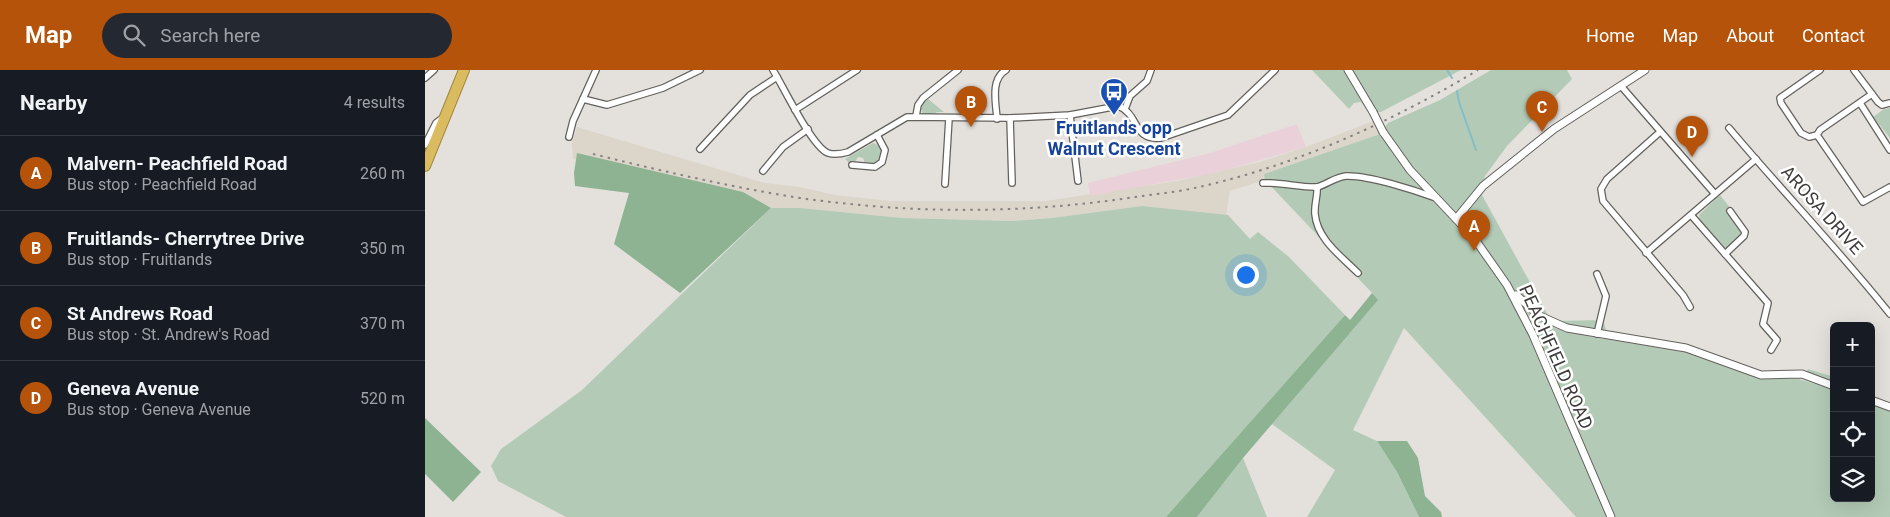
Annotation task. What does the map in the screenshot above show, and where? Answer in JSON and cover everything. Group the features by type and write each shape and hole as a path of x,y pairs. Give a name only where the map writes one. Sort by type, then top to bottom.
{"highway":[{"path":"425,166 464,70"}],"street":[{"path":"425,78 434,70"},
{"path":"569,137 570,130 595,70"},
{"path":"583,99 607,105 663,88 700,70"},
{"path":"773,70 795,110 827,153 840,154 847,152 907,117 997,119 1070,115 1118,106 1125,109 1144,136 1151,139 1197,127 1228,115 1275,70"},
{"path":"795,110 857,70"},
{"path":"916,116 918,105 923,98 958,70"},
{"path":"997,119 997,81 1002,72 1007,70"},
{"path":"1125,109 1131,96 1147,81 1151,70"},
{"name":"PEACHFIELD ROAD","path":"1348,70 1383,132 1410,170 1474,238 1507,285 1533,335 1611,517"},
{"path":"1456,219 1483,186 1554,129 1645,70"},
{"path":"1819,70 1780,98 1781,103 1801,133 1809,137 1817,135 1820,130 1872,94"},
{"path":"1854,70 1872,94 1883,104 1890,103"},
{"path":"700,149 751,95 777,77"},
{"path":"1621,86 1715,194"},
{"path":"1860,104 1890,150"},
{"path":"1070,115 1078,181"},
{"path":"425,145 436,123 445,116"},
{"path":"945,184 949,118"},
{"path":"1010,118 1012,183"},
{"name":"AROSA DRIVE","path":"1729,128 1819,233 1845,257 1890,314"},
{"path":"763,171 783,147 808,129"},
{"path":"1660,132 1607,179 1601,189 1603,201 1683,294 1690,307"},
{"path":"852,165 860,163 875,167 882,162 885,150 877,135"},
{"path":"1817,135 1863,202 1890,187"},
{"path":"1646,253 1756,159"},
{"name":"PEACHFIELD ROAD","path":"1317,187 1333,178 1347,176 1415,190 1436,198"},
{"path":"1263,184 1279,182 1317,187 1315,213 1317,227 1357,273"},
{"path":"1725,254 1744,236 1745,232 1730,211"},
{"path":"1691,215 1769,304 1763,324 1777,340 1771,350"},
{"path":"1597,274 1606,296 1597,334"},
{"path":"1507,285 1525,304 1550,322 1597,334 1686,348 1761,375 1802,374 1830,384"},
{"path":"1875,401 1890,407"}],"shaded area":[{"path":"1373,121 1380,134 1265,174 1265,180 1230,191 1226,216 1142,206 1052,218 1012,221 902,218 800,208 771,208 573,159 572,144 577,127 765,183 800,187 835,195 890,201 1046,201 1177,181 1260,162 1306,147"},
{"path":"1297,124 1306,147 1215,173 1090,196 1088,183 1210,153"}],"green space":[{"path":"1312,70 1461,70 1381,112 1369,113 1361,102 1354,103 1349,109"},
{"path":"1491,70 1567,70 1572,79 1507,146 1485,176 1482,195 1555,328 1592,337 1686,351 1759,377 1799,379 1830,389 1830,502 1875,502 1875,404 1890,410 1890,517 1576,517 1404,328 1353,430 1377,441 1397,472 1419,517 1307,517 1335,470 1272,424 1328,358 1373,294 1265,180 1264,174 1380,134 1388,123 1440,100"},
{"path":"928,99 944,112 937,112 933,115 923,114 920,106"},
{"path":"1890,108 1890,138 1873,117 1884,109"},
{"path":"873,143 880,146 882,152 878,164 865,164 863,158 858,157 855,162 849,163 845,159"},
{"path":"577,153 743,192 771,208 680,293 614,244 629,193 575,186 574,173"},
{"path":"1720,195 1731,209 1727,213 1743,232 1728,248 1725,248 1700,220 1699,215"},
{"path":"1142,206 1228,215 1250,239 1258,232 1289,257 1345,315 1166,517 566,517 498,481 491,466 501,449 582,390 771,208 800,208 902,218 1012,221 1052,218"},
{"path":"1372,293 1378,300 1243,458 1197,517 1166,517 1345,315 1350,320"},
{"path":"1603,320 1607,333 1555,321"},
{"path":"1808,369 1830,376 1830,381 1807,372"},
{"path":"425,418 481,472 453,502 425,474"},
{"path":"1377,441 1407,441 1418,458 1425,496 1441,512 1442,517 1419,517 1397,472"},
{"path":"1243,458 1267,517 1197,517"}],"waterway":[{"path":"1447,70 1452,78"},
{"path":"1457,91 1476,150"}],"railway":[{"path":"593,154 748,189 842,203 884,207 968,210 1052,207 1183,190 1236,178 1272,167 1343,140 1377,124 1478,70"}],"place":[{"name":"Fruitlands opp Walnut Crescent","path":"1114,116"},
{"name":"Fruitlands- Cherrytree Drive","path":"971,127"},
{"name":"St Andrews Road","path":"1542,132"},
{"name":"Geneva Avenue","path":"1692,157"},
{"name":"Malvern- Peachfield Road","path":"1474,251"}]}
